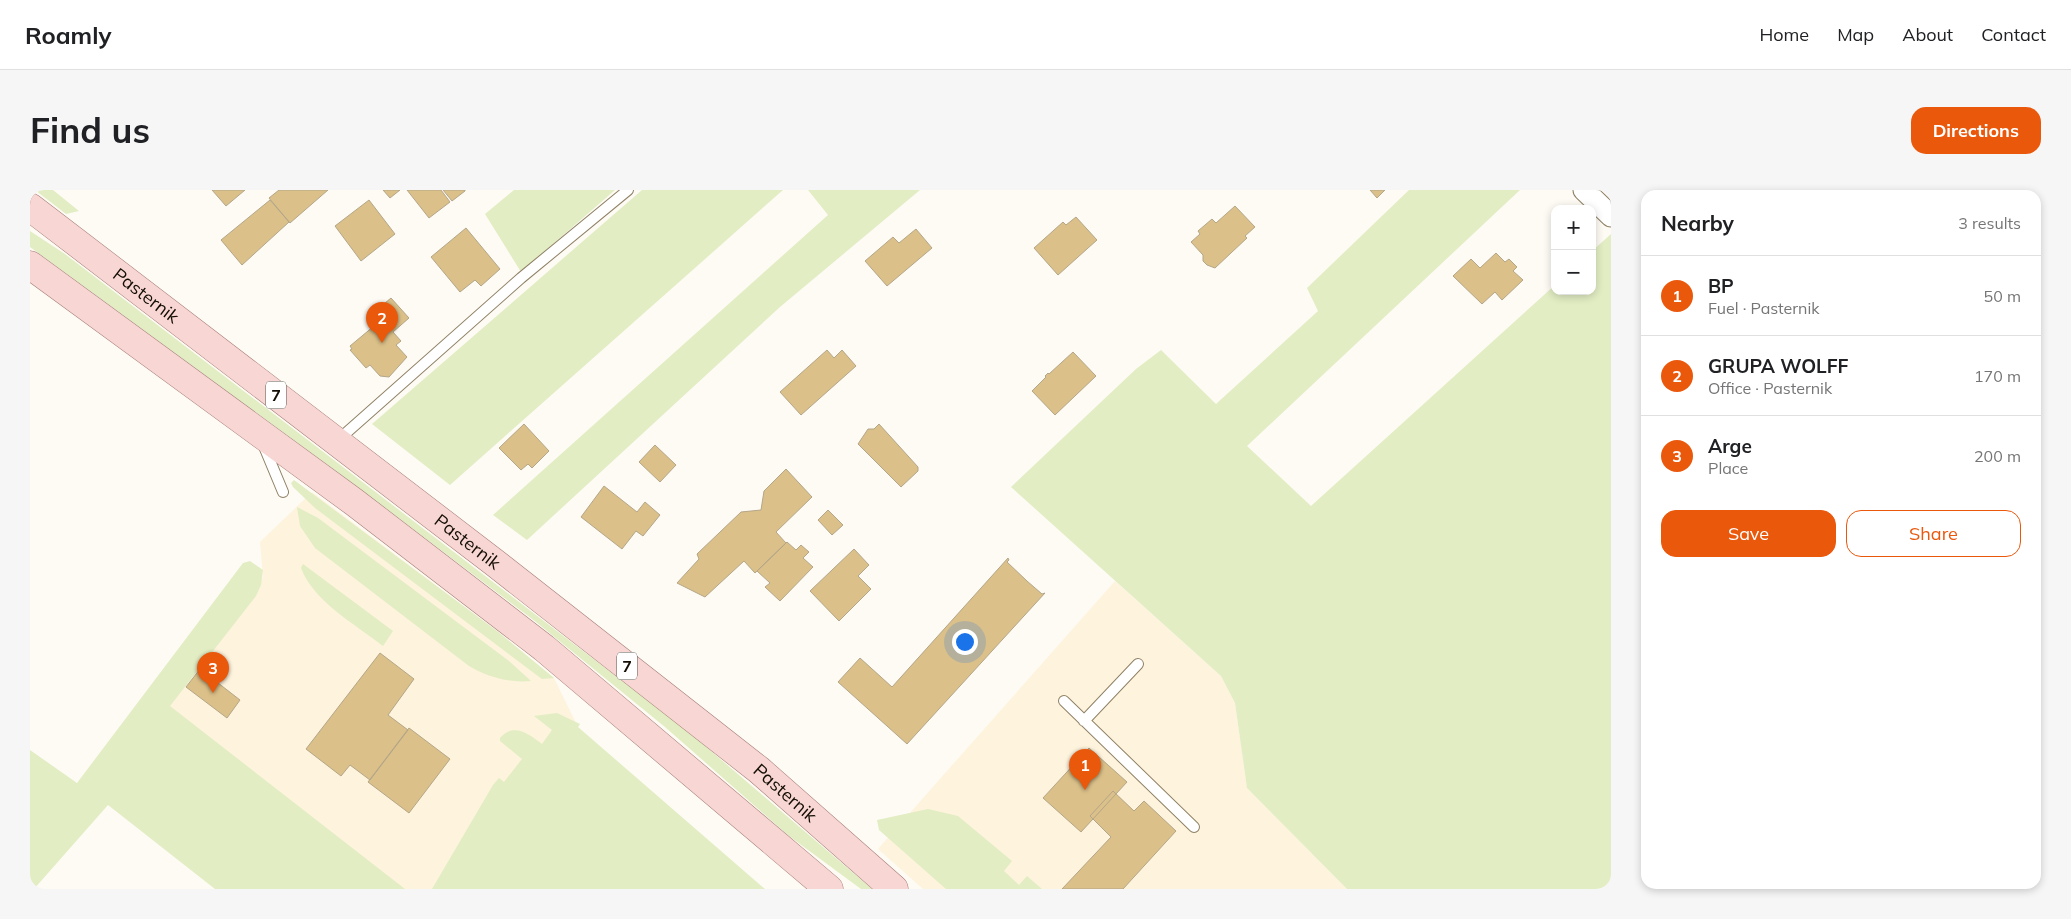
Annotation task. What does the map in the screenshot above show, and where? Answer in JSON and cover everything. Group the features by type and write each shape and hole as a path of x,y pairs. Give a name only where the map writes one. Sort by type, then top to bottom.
{"main road":[{"name":"Pasternik","path":"30,207 759,770 894,889"},
{"name":"Pasternik","path":"30,265 258,434 354,502 544,648 829,889"}],"street":[{"path":"1584,190 1611,216"}],"lane":[{"path":"336,442 521,278 628,190"},
{"path":"258,434 283,492"},
{"path":"1084,721 1138,664"},
{"path":"1064,701 1194,827"}],"shaded area":[{"path":"312,492 497,631 554,678 578,727 460,889 379,889 160,718 263,577 260,542"},
{"path":"1115,581 1221,676 1235,703 1247,788 1347,889 923,889 878,849"}],"green space":[{"path":"35,190 53,190 79,211 66,214"},
{"path":"514,190 615,190 521,272 485,214"},
{"path":"642,190 783,190 450,485 372,424"},
{"path":"808,190 920,190 780,307 527,540 493,515 828,215"},
{"path":"1409,190 1520,190 1247,446 1311,506 1551,289 1551,295 1596,295 1596,247 1611,234 1611,889 1347,889 1247,788 1235,703 1221,676 1011,487 1136,369 1161,350 1216,404 1318,311 1307,288"},
{"path":"30,231 65,254 690,733 872,889 861,889 789,836 665,727 536,622 340,474 30,247"},
{"path":"294,480 497,631 554,678 542,679 315,508 293,487 291,483"},
{"path":"297,507 318,518 509,661 531,681 514,681 498,678 469,666 315,548 300,526"},
{"path":"250,561 263,570 261,585 256,596 170,706 405,889 215,889 108,805 34,889 30,889 30,750 77,783 243,563"},
{"path":"303,564 393,631 383,646 325,602 307,580 301,568"},
{"path":"557,713 580,724 578,727 765,889 432,889 493,785 499,778 504,782 522,759 500,741 500,738 505,733 516,730 527,733 542,744 552,730 534,716"},
{"path":"928,809 958,816 1012,861 1004,871 1019,885 1027,876 1042,889 946,889 879,830 877,820"}],"building":[{"path":"212,190 245,190 226,206"},
{"path":"279,190 328,190 290,223 269,198"},
{"path":"383,190 400,190 390,198"},
{"path":"407,190 441,190 450,202 429,218"},
{"path":"443,190 465,190 465,191 452,201"},
{"path":"1370,190 1385,190 1377,198"},
{"path":"270,200 289,222 242,265 221,240"},
{"path":"369,200 395,234 361,261 335,226"},
{"path":"1235,206 1255,227 1245,236 1247,238 1215,268 1207,265 1203,261 1203,255 1191,242 1200,234 1198,231 1212,219 1216,223"},
{"path":"1076,217 1097,240 1058,275 1034,248 1063,222 1066,225"},
{"path":"466,228 500,269 481,286 475,280 460,292 431,257"},
{"path":"916,229 932,248 887,286 865,261 893,237 899,243"},
{"path":"1496,253 1505,262 1509,259 1517,267 1513,271 1523,280 1502,300 1495,292 1482,304 1453,276 1471,259 1480,268"},
{"path":"391,298 409,318 393,332 401,341 396,345 407,357 389,377 380,376 370,365 366,368 350,350 352,349 350,346 380,321 373,313"},
{"path":"827,350 834,358 842,350 856,366 801,415 780,392"},
{"path":"1073,352 1096,376 1055,415 1032,391 1048,373"},
{"path":"524,424 549,451 532,468 528,464 521,470 499,448"},
{"path":"879,424 918,467 918,471 901,487 858,444 868,429 874,429"},
{"path":"655,445 676,465 660,482 639,462"},
{"path":"786,469 812,497 776,532 786,543 755,573 744,561 705,597 677,583 699,559 697,554 741,512 761,510 764,491"},
{"path":"604,486 637,512 645,502 660,515 643,536 636,531 622,549 581,517"},
{"path":"828,510 843,525 832,535 818,520"},
{"path":"787,542 796,550 801,545 809,552 803,558 813,567 780,601 765,587 770,583 757,571"},
{"path":"854,549 869,565 858,576 871,589 839,621 810,591"},
{"path":"1008,558 1007,562 1027,581 1042,594 1045,593 907,744 838,682 860,658 892,687"},
{"path":"380,653 414,679 388,715 408,730 370,780 350,765 341,776 306,749"},
{"path":"200,669 240,700 227,718 186,687"},
{"path":"409,728 450,759 409,813 368,782"},
{"path":"1089,748 1127,782 1081,832 1043,798"},
{"path":"1113,791 1134,811 1144,801 1176,831 1123,889 1062,889 1111,837 1090,816"}],"place":[{"name":"GRUPA WOLFF","path":"382,343"},
{"name":"Arge","path":"213,693"},
{"name":"BP","path":"1085,790"}]}
